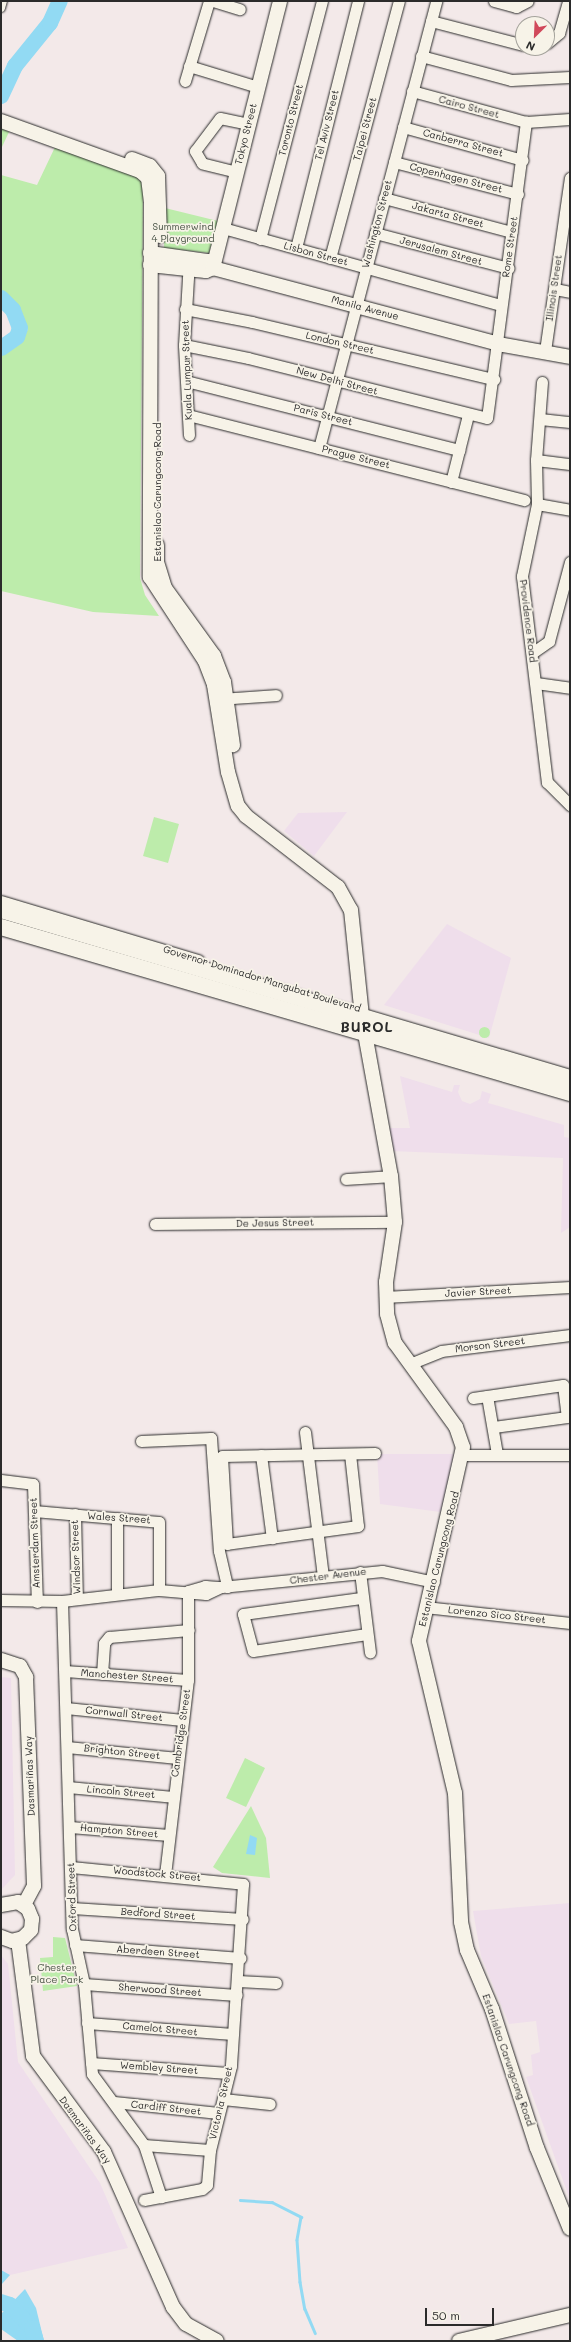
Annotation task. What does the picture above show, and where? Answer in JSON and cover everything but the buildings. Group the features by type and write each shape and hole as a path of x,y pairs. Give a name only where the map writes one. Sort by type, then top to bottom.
{"main road":[{"name":"Governor Dominador Mangubat Boulevard","path":"1,910 181,963 366,1022 570,1093"},
{"name":"Governor Dominador Mangubat Boulevard","path":"1,927 177,978 366,1022 570,1078"},
{"path":"177,978 181,963"}],"street":[{"path":"1,8 3,1"},
{"path":"185,81 209,1"},
{"path":"213,1 240,10"},
{"name":"Tokyo Street","path":"213,268 280,1"},
{"name":"Toronto Street","path":"260,239 322,1"},
{"name":"Tel Aviv Street","path":"296,248 358,1"},
{"name":"Taipei Street","path":"330,258 399,1"},
{"name":"Washington Street","path":"319,448 436,1"},
{"path":"494,1 516,7 528,1"},
{"path":"555,36 559,33 568,1"},
{"path":"431,21 515,43"},
{"path":"421,56 511,80 570,77"},
{"path":"189,66 258,87"},
{"name":"Cairo Street","path":"412,91 526,122"},
{"path":"237,172 202,163 195,151 220,118 249,124"},
{"path":"526,122 570,119"},
{"name":"Rome Street","path":"489,417 501,305 508,268 523,160 526,122"},
{"name":"Estanislao Carungcong Road","path":"8,123 54,132 150,166 159,182 154,260 157,562 165,588 214,656 222,698 228,772 238,806 246,816 338,886 347,898 354,922 366,1022 391,1176 395,1222 385,1297 395,1343 412,1363 456,1427 463,1455 434,1582 425,1607 419,1640 455,1793 463,1936 492,2009 564,2205 570,2229"},
{"name":"Canberra Street","path":"403,127 523,160"},
{"name":"Copenhagen Street","path":"394,162 518,194"},
{"name":"Illinois Street","path":"545,351 566,229 570,178"},
{"name":"Jakarta Street","path":"384,198 512,232"},
{"name":"Lisbon Street","path":"223,228 501,305"},
{"name":"Jerusalem Street","path":"375,233 508,268"},
{"name":"Manila Avenue","path":"154,260 189,262 208,260 213,268 498,344 545,351 570,357"},
{"name":"Kuala Lumpur Street","path":"189,262 184,345 189,435"},
{"path":"555,289 570,292"},
{"name":"London Street","path":"185,309 346,344 494,379"},
{"name":"New Delhi Street","path":"184,345 336,381 468,415 489,417"},
{"name":"Paris Street","path":"186,381 459,450"},
{"name":"Providence Road","path":"542,382 536,460 537,504 522,576 547,782 570,805"},
{"name":"Prague Street","path":"188,415 524,500"},
{"path":"451,482 468,415"},
{"path":"540,419 570,422"},
{"path":"536,460 570,464"},
{"path":"537,504 570,510"},
{"path":"532,653 549,641 570,562"},
{"path":"536,683 570,688"},
{"path":"222,698 276,695"},
{"name":"Governor Dominador Mangubat Boulevard","path":"1,901 366,1022 570,1101"},
{"name":"Governor Dominador Mangubat Boulevard","path":"1,935 570,1070"},
{"path":"346,1179 391,1176"},
{"name":"De Jesus Street","path":"155,1224 395,1222"},
{"name":"Javier Street","path":"385,1297 570,1287"},
{"name":"Morson Street","path":"412,1363 441,1351 570,1335"},
{"path":"473,1398 563,1385 567,1417 494,1428"},
{"path":"487,1396 494,1428 497,1454"},
{"path":"305,1432 323,1577"},
{"path":"141,1441 212,1438 219,1551 224,1587"},
{"path":"350,1454 358,1526 227,1544 222,1456 375,1453"},
{"path":"262,1455 272,1538"},
{"path":"463,1455 570,1455"},
{"name":"Amsterdam Street","path":"1,1480 33,1484 37,1602"},
{"name":"Wales Street","path":"34,1511 159,1522 158,1590"},
{"name":"Windsor Street","path":"75,1514 77,1599"},
{"path":"117,1518 117,1594"},
{"path":"360,1572 361,1598 370,1652"},
{"name":"Chester Avenue","path":"1,1600 37,1602 62,1601 158,1590 188,1591 206,1594 224,1587 360,1572 395,1572 434,1582"},
{"name":"Cambridge Street","path":"165,1875 177,1758 188,1680 188,1591"},
{"path":"361,1598 244,1614 253,1650 367,1634"},
{"name":"Oxford Street","path":"62,1601 66,1671 72,1908 75,1945 84,1984 90,2063 92,2074 114,2102 144,2145 161,2197"},
{"name":"Lorenzo Sico Street","path":"425,1607 570,1623"},
{"path":"102,1674 104,1643 110,1638 189,1630"},
{"name":"Dasmariñas Way","path":"1,1660 20,1666 26,1677 34,1886 24,1905"},
{"name":"Manchester Street","path":"66,1671 188,1680"},
{"name":"Cornwall Street","path":"66,1708 182,1720"},
{"name":"Brighton Street","path":"67,1747 177,1758"},
{"name":"Lincoln Street","path":"68,1787 173,1797"},
{"name":"Hampton Street","path":"70,1827 169,1835"},
{"name":"Woodstock Street","path":"71,1866 243,1884"},
{"name":"Victoria Street","path":"144,2200 161,2197 207,2184 210,2150 218,2113 223,2100 233,2034 243,1919 243,1884"},
{"path":"1,1905 12,1902 24,1905 31,1914 32,1925 28,1935 18,1940 1,1937"},
{"name":"Bedford Street","path":"72,1908 243,1919"},
{"name":"Dasmariñas Way","path":"18,1940 33,2056 107,2158 173,2308 186,2324 217,2341"},
{"name":"Aberdeen Street","path":"75,1945 240,1958"},
{"path":"238,1981 276,1983"},
{"name":"Sherwood Street","path":"84,1984 237,1995"},
{"name":"Camelot Street","path":"87,2023 233,2034"},
{"name":"Wembley Street","path":"90,2063 228,2073"},
{"path":"223,2100 270,2104"},
{"name":"Cardiff Street","path":"114,2102 218,2113"},
{"path":"144,2145 210,2150"},
{"path":"459,2341 570,2315"}],"shaded area":[{"path":"347,812 314,856 284,831 298,813"},
{"path":"447,924 511,958 489,1038 384,1005"},
{"path":"400,1076 452,1092 454,1085 460,1085 458,1092 462,1101 470,1104 480,1099 482,1091 491,1094 488,1103 564,1125 564,1137 570,1138 570,1227 561,1233 563,1158 390,1151 386,1128 410,1128"},
{"path":"377,1454 457,1454 448,1513 380,1504"},
{"path":"1,1677 11,1678 15,1875 1,1890"},
{"path":"570,1903 570,2200 526,2077 533,2075 531,2055 540,2052 536,2021 509,2024 481,1956 473,1911"},
{"path":"1,1955 8,1964 18,2062 100,2183 128,2248 10,2275 1,2270"}],"green space":[{"path":"1,128 9,132 1,149"},
{"path":"56,145 138,175 143,183 140,578 145,595 159,616 93,612 1,591 1,355 23,340 28,329 17,306 1,290 1,175 37,185"},
{"name":"Summerwind 4 Playground","path":"165,208 218,221 209,253 164,248"},
{"path":"154,817 179,824 168,863 143,856"},
{"path":"484,1026 488,1028 490,1032 488,1036 484,1038 480,1036 478,1032 480,1028"},
{"path":"245,1758 265,1768 246,1807 226,1798"},
{"path":"251,1806 266,1838 270,1878 222,1873 213,1867"},
{"name":"Chester Place Park","path":"53,1937 65,1938 77,1986 43,1991 40,1958 53,1957"}],"water":[{"path":"250,1835 257,1838 255,1855 246,1854"},
{"path":"1,2270 10,2275 1,2285"},
{"path":"25,2289 36,2308 44,2341 18,2341 1,2329 1,2314"}],"waterway":[{"path":"1,96 15,66 50,23 60,1"},
{"path":"1,298 13,310 20,328 17,337 1,348"},
{"path":"240,2200 272,2202 301,2217 297,2240 300,2282 305,2309 315,2333"},
{"path":"1,2302 10,2305 32,2328 36,2341"}],"district":[{"name":"BUROL","path":"367,1027"}]}
